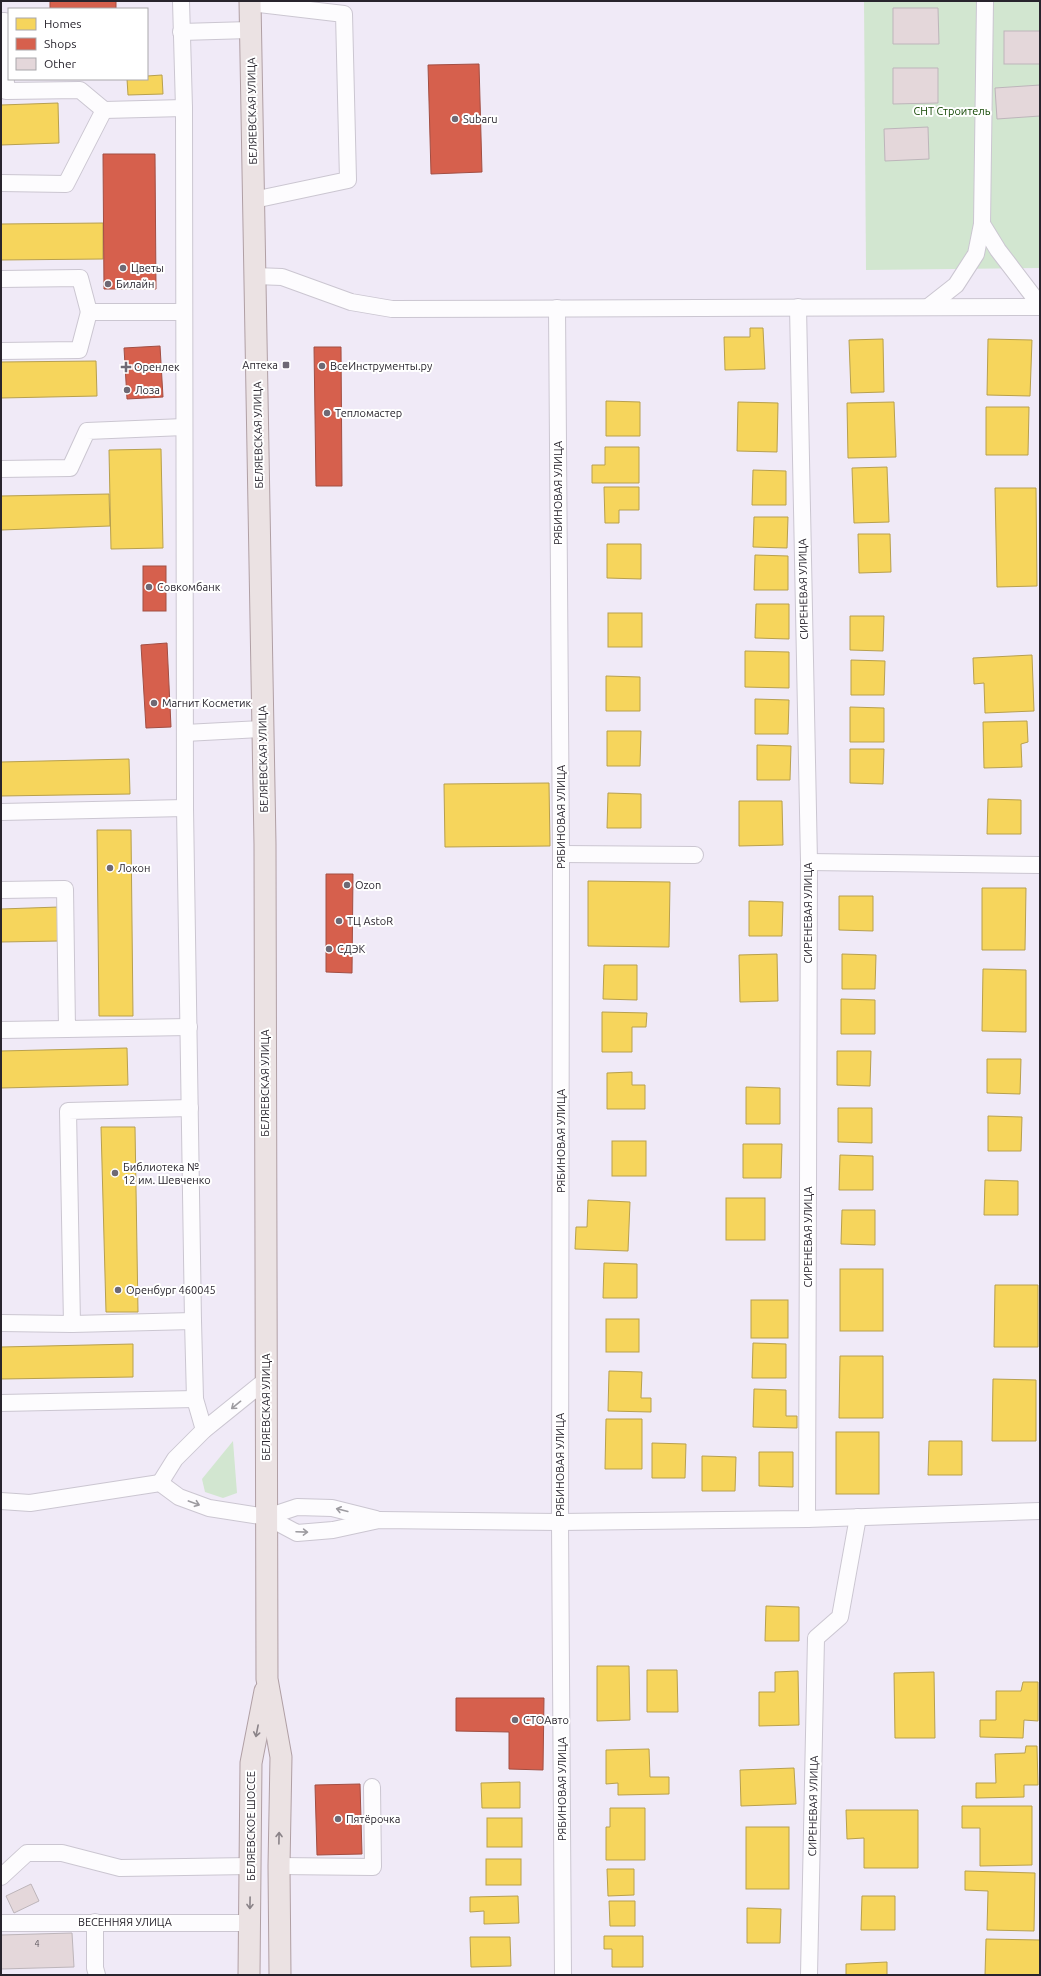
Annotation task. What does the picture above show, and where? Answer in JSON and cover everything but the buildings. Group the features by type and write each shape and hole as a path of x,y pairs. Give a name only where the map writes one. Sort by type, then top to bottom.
{"main road":[{"name":"БЕЛЯЕВСКАЯ УЛИЦА","path":"250,2 265,844 267,1517"},
{"name":"БЕЛЯЕВСКОЕ ШОССЕ","path":"267,1517 268,1679 281,1756 279,1866 280,1975"},
{"name":"БЕЛЯЕВСКОЕ ШОССЕ","path":"249,1975 251,1763 268,1679"}],"street":[{"path":"181,1 184,108 185,808 193,1320 195,1399 204,1430"},
{"path":"928,307 956,285 976,254 982,224 985,1"},
{"path":"250,2 344,14 348,180 254,200"},
{"path":"1,21 5,21 6,91 80,90 104,110 184,108"},
{"path":"181,32 250,30"},
{"path":"1,183 66,184 104,110"},
{"path":"982,224 998,250 1040,306"},
{"path":"255,276 282,277 351,302 392,309 1040,306"},
{"path":"1,279 80,278 89,312 79,350 1,351"},
{"name":"СИРЕНЕВАЯ УЛИЦА","path":"798,307 809,862 807,1519"},
{"name":"РЯБИНОВАЯ УЛИЦА","path":"557,308 561,854 560,1522 563,1975"},
{"path":"89,312 184,312"},
{"path":"1,469 70,468 87,431 184,427"},
{"path":"185,733 263,729"},
{"path":"1,812 185,808"},
{"path":"561,854 695,855"},
{"path":"809,862 1040,865"},
{"path":"1,890 65,889 67,1028"},
{"path":"1,1030 189,1027"},
{"path":"72,1324 68,1111 190,1108"},
{"path":"1,1323 72,1324 193,1320"},
{"path":"160,1483 175,1459 204,1430 266,1380"},
{"path":"1,1403 195,1399"},
{"path":"1,1501 30,1503 160,1483 178,1497 209,1508 267,1517 297,1532 333,1530 379,1520 560,1522 807,1519 1040,1511"},
{"path":"267,1517 297,1507 332,1508 379,1520"},
{"name":"СИРЕНЕВАЯ УЛИЦА","path":"809,1975 816,1638 840,1617 858,1517"},
{"path":"279,1866 373,1867 372,1787"},
{"path":"1,1878 27,1853 62,1853 120,1868 250,1866"},
{"path":"94,1922 95,1968 97,1975"},
{"name":"ВЕСЕННЯЯ УЛИЦА","path":"1,1923 250,1923"}],"green space":[{"name":"СНТ Строитель","path":"864,1 1040,1 1040,268 866,270"},
{"path":"233,1441 237,1493 223,1498 205,1492 202,1479"}],"place":[{"name":"Subaru","path":"455,119"},
{"name":"Цветы","path":"123,268"},
{"name":"Билайн","path":"108,284"},
{"name":"Аптека","path":"286,365"},
{"name":"ВсеИнструменты.ру","path":"322,366"},
{"name":"Оренлек","path":"126,367"},
{"name":"Лоза","path":"127,390"},
{"name":"Тепломастер","path":"327,413"},
{"name":"Совкомбанк","path":"149,587"},
{"name":"Магнит Косметик","path":"154,703"},
{"name":"Локон","path":"110,868"},
{"name":"Ozon","path":"347,885"},
{"name":"ТЦ AstoR","path":"339,921"},
{"name":"СДЭК","path":"329,949"},
{"name":"Библиотека № 12 им. Шевченко","path":"115,1173"},
{"name":"Оренбург 460045","path":"118,1290"},
{"name":"СТОАвто","path":"515,1720"},
{"name":"Пятёрочка","path":"338,1819"}]}
